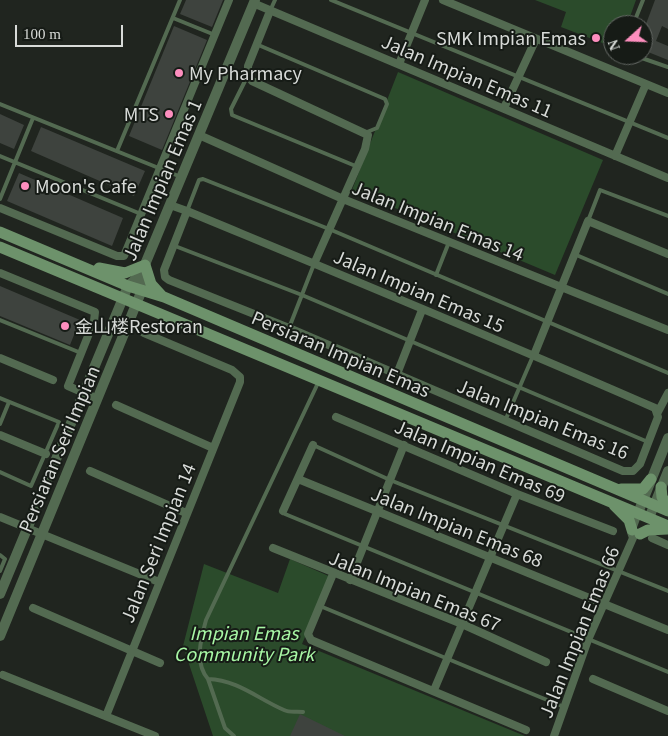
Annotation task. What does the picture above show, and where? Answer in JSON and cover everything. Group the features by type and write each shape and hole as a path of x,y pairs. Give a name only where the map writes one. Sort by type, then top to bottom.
{"main road":[{"name":"Persiaran Impian Emas","path":"0,232 128,286 164,297 668,511"},
{"name":"Persiaran Impian Emas","path":"0,247 137,302 668,527"},
{"path":"75,263 125,273 143,269 150,284 164,297"},
{"path":"612,488 643,489 652,479"},
{"path":"662,487 662,497 668,506"},
{"path":"609,501 629,520 635,534 668,527"}],"street":[{"path":"0,208 117,256 124,256 229,0"},
{"path":"399,64 424,0"},
{"path":"443,0 668,93"},
{"name":"Jalan Impian Emas 11","path":"254,2 668,178"},
{"name":"Jalan Impian Emas 1","path":"128,286 143,269 254,2"},
{"path":"270,10 248,66 248,76 252,81 366,132 369,139 314,264"},
{"path":"504,108 536,39"},
{"path":"615,156 646,84"},
{"name":"Jalan Impian Emas 14","path":"199,135 343,199 668,330"},
{"name":"Jalan Impian Emas 15","path":"170,205 422,310 534,354 656,410"},
{"name":"Jalan Impian Emas 16","path":"187,211 175,246 164,270 165,277 169,280 289,328 623,471 633,471 637,468 648,442 656,410 668,393"},
{"path":"534,354 588,221 668,254"},
{"name":"Persiaran Seri Impian","path":"0,636 142,290 143,269"},
{"path":"0,273 95,312 94,321 68,386 98,398"},
{"name":"Persiaran Seri Impian","path":"0,594 128,286"},
{"path":"397,374 422,310"},
{"name":"Jalan Seri Impian 14","path":"106,716 240,382 240,377 232,370 144,333"},
{"path":"0,358 53,380"},
{"path":"116,405 213,448"},
{"name":"Jalan Impian Emas 69","path":"336,417 517,494 613,531"},
{"path":"66,434 81,440"},
{"path":"0,435 46,454"},
{"path":"638,513 668,438"},
{"path":"283,511 313,445"},
{"path":"350,580 404,445"},
{"path":"55,462 69,468"},
{"path":"649,518 668,470"},
{"path":"90,471 186,513"},
{"name":"Jalan Impian Emas 68","path":"298,479 491,556 668,630"},
{"path":"434,690 517,494"},
{"name":"Jalan Impian Emas 66","path":"554,736 588,640 635,534 638,513"},
{"path":"0,516 159,582"},
{"name":"Jalan Impian Emas 66","path":"635,534 649,518"},
{"path":"652,538 668,546"},
{"name":"Jalan Impian Emas 67","path":"273,548 333,574 462,624 546,662"},
{"path":"333,574 308,634 311,640 526,730"},
{"path":"32,608 160,663"},
{"path":"4,675 155,736"},
{"path":"593,679 668,711"}],"lane":[{"path":"117,151 180,0"},
{"path":"270,10 275,0"},
{"path":"331,0 668,138"},
{"path":"637,15 643,0"},
{"path":"173,18 215,35"},
{"path":"256,44 385,99 387,104 378,128 366,132"},
{"path":"653,62 668,67"},
{"path":"248,76 231,109 232,115 358,167"},
{"path":"0,104 182,177"},
{"path":"0,199 34,118"},
{"path":"0,156 142,214"},
{"path":"187,211 199,180 202,179 329,229 668,373"},
{"path":"588,221 600,190 668,216"},
{"path":"436,275 449,242"},
{"path":"175,246 302,295 648,442"},
{"path":"574,254 668,294"},
{"path":"289,328 314,264"},
{"path":"0,320 81,353"},
{"path":"505,421 534,354"},
{"path":"234,736 225,728 208,679 203,672 200,645 206,620 320,379"},
{"path":"0,398 59,422 31,486 0,472"},
{"path":"0,424 9,402"},
{"path":"313,445 390,480 668,591"},
{"path":"283,511 285,514 476,591 588,640 668,672"},
{"path":"0,555 5,558 0,571"},
{"path":"320,606 564,707"},
{"path":"208,679 222,679 262,697 284,710 303,712"}],"green space":[{"path":"535,0 636,0 631,15 603,15 603,43 561,27 566,12"},
{"path":"398,72 603,160 555,275 352,190"},
{"name":"Impian Emas Community Park","path":"290,559 331,577 302,644 525,736 213,736 183,646 204,564 278,593"}],"building":[{"path":"186,0 223,0 212,27 180,14"},
{"path":"655,0 668,0 668,29 662,26 656,41 668,46 668,60 653,54 653,15 649,15"},
{"path":"174,26 207,40 162,150 129,136"},
{"path":"0,114 24,125 14,149 0,143"},
{"path":"41,127 145,171 134,196 31,151"},
{"path":"19,173 123,218 112,246 7,201"},
{"path":"0,286 80,320 70,345 0,316"},
{"path":"300,714 345,736 290,736"}],"place":[{"name":"SMK Impian Emas","path":"596,38"},
{"name":"My Pharmacy","path":"179,73"},
{"name":"MTS","path":"169,114"},
{"name":"Moon's Cafe","path":"25,186"},
{"name":"金山楼Restoran","path":"65,326"}]}
